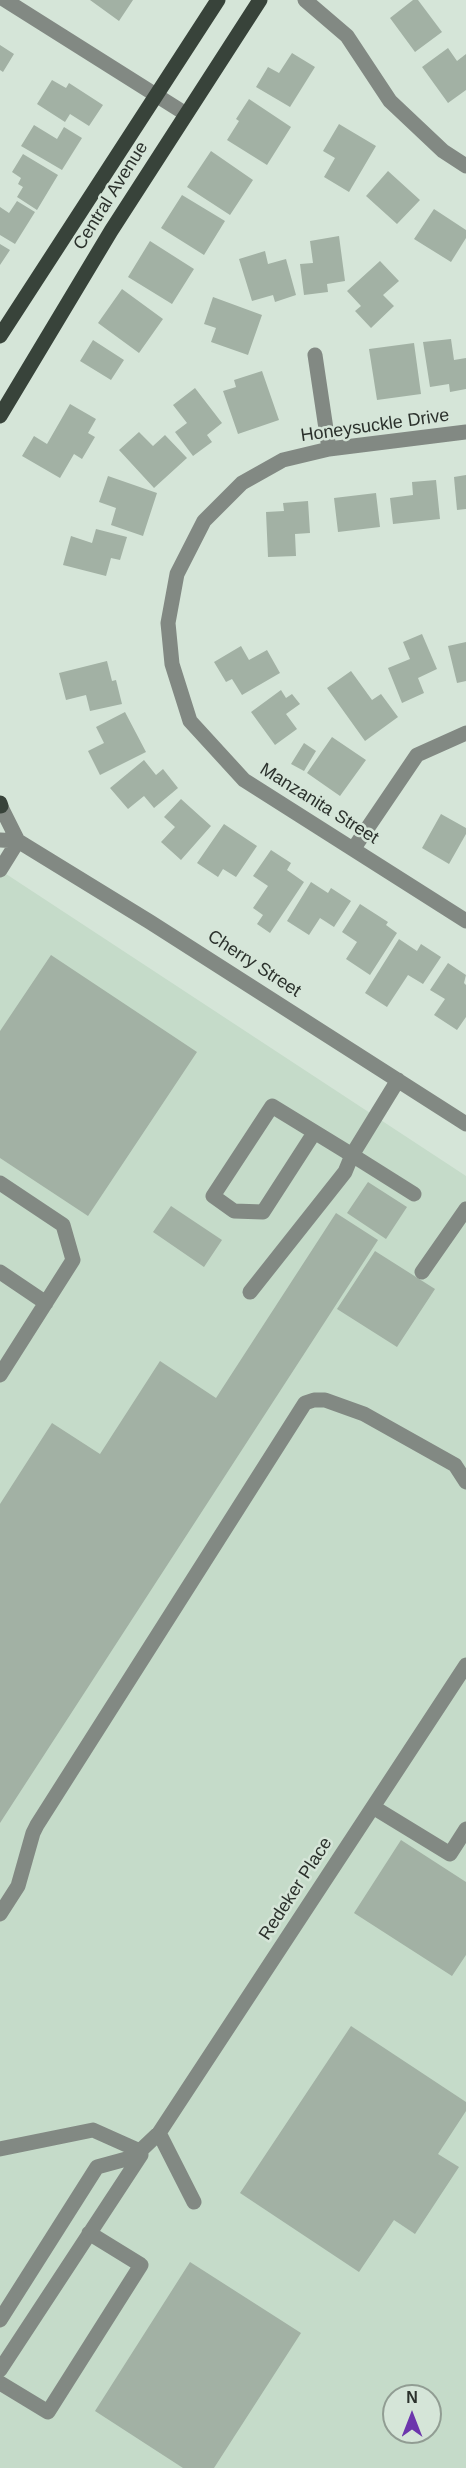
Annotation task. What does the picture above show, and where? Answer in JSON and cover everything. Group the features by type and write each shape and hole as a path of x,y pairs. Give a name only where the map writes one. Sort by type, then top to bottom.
{"main road":[{"name":"Central Avenue","path":"0,336 218,0"},
{"name":"Central Avenue","path":"0,416 111,231 260,0"}],"street":[{"path":"5,0 186,114"},
{"path":"304,0 347,36 390,101 443,152 466,166"},
{"path":"315,355 329,449"},
{"name":"Honeysuckle Drive","path":"168,623 177,574 204,522 242,483 284,460 329,449 466,432"},
{"name":"Manzanita Street","path":"168,623 172,664 190,721 244,780 466,921"},
{"path":"354,848 417,755 466,733"},
{"path":"0,805 18,841 0,870"},
{"name":"Cherry Street","path":"0,840 18,841 150,922 466,1124"},
{"path":"250,1292 345,1173 352,1155 398,1080"},
{"path":"314,1133 263,1212 234,1211 213,1196 272,1106 414,1194"},
{"path":"0,1183 63,1225 73,1260 0,1375"},
{"path":"422,1272 466,1209"},
{"path":"0,1272 46,1303"},
{"path":"0,1914 18,1886 37,1825 305,1403 325,1400 364,1414 455,1465 466,1482"},
{"name":"Redeker Place","path":"0,2370 141,2153 159,2133 373,1807 461,1683 466,1665"},
{"path":"373,1807 450,1854 466,1828"},
{"path":"0,2149 93,2130 141,2153"},
{"path":"159,2133 194,2202"},
{"path":"0,2320 97,2167 141,2153"},
{"path":"0,2383 48,2412 141,2265 89,2233"}],"shaded area":[{"path":"0,870 466,1176 466,2468 0,2468"}],"building":[{"path":"90,0 133,0 119,21"},
{"path":"413,0 418,0 442,32 415,52 390,18"},
{"path":"0,45 14,54 3,72 0,70"},
{"path":"448,48 457,61 466,54 466,90 448,103 422,67"},
{"path":"292,53 315,67 290,107 256,87 268,67 279,73"},
{"path":"52,80 66,88 69,83 103,105 89,126 70,114 65,122 37,104"},
{"path":"249,99 291,127 267,165 227,140 239,121 236,119"},
{"path":"339,124 376,146 349,192 324,177 335,158 323,151"},
{"path":"34,125 57,139 64,127 82,138 62,170 21,146"},
{"path":"211,151 253,180 230,215 187,187"},
{"path":"23,154 58,175 37,210 17,197 23,187 18,184 21,178 12,172"},
{"path":"388,171 420,200 397,224 366,196"},
{"path":"182,195 225,221 204,255 161,228"},
{"path":"17,201 35,212 15,244 0,235 0,207 9,213"},
{"path":"434,209 466,230 466,238 451,262 414,239"},
{"path":"339,236 345,281 327,284 328,292 304,295 300,264 313,263 310,241"},
{"path":"150,241 194,269 172,304 128,277"},
{"path":"0,244 10,250 0,265"},
{"path":"265,251 268,264 286,259 296,295 275,302 273,295 252,301 239,259"},
{"path":"380,261 399,281 383,295 394,306 371,328 355,311 361,306 347,291"},
{"path":"122,289 163,319 139,353 98,323"},
{"path":"213,297 262,315 248,355 211,342 216,328 204,324"},
{"path":"451,339 454,360 466,358 466,389 450,392 449,384 430,387 423,342"},
{"path":"93,340 124,360 111,380 80,361"},
{"path":"414,343 421,394 377,400 369,349"},
{"path":"262,371 279,420 238,434 223,391 236,387 234,380"},
{"path":"195,388 222,423 207,435 212,442 193,456 175,432 187,423 173,405"},
{"path":"70,404 96,419 88,433 95,437 82,459 74,454 60,478 22,456 34,436 47,444"},
{"path":"139,432 153,446 165,435 187,458 154,488 119,450"},
{"path":"466,475 466,509 457,510 454,477"},
{"path":"108,476 157,493 143,536 111,525 116,508 99,502"},
{"path":"436,480 440,519 393,524 390,498 413,495 412,482"},
{"path":"376,493 380,527 338,532 334,498"},
{"path":"308,501 310,533 295,534 296,556 268,557 266,512 284,511 283,503"},
{"path":"96,529 127,537 120,560 111,558 106,576 63,565 71,536 92,543"},
{"path":"422,634 437,669 418,678 424,693 402,703 388,668 410,659 403,642"},
{"path":"466,642 466,681 457,683 448,646"},
{"path":"241,646 249,660 267,650 280,673 242,695 232,679 226,682 214,662"},
{"path":"107,661 112,681 116,680 122,704 90,711 86,695 66,700 59,673"},
{"path":"351,671 372,700 381,694 398,717 365,741 327,688"},
{"path":"281,690 286,698 292,694 300,704 286,714 297,729 275,745 251,712"},
{"path":"125,712 146,752 100,775 88,751 104,743 96,727"},
{"path":"332,737 366,760 340,796 307,773"},
{"path":"304,743 316,751 304,771 291,764"},
{"path":"144,760 156,775 163,769 178,788 154,808 144,796 128,809 110,788"},
{"path":"181,799 211,826 181,860 161,842 175,827 164,817"},
{"path":"441,814 466,828 466,834 449,864 422,848"},
{"path":"224,824 257,846 236,877 223,869 218,877 197,863"},
{"path":"271,850 291,863 287,870 304,882 270,933 257,924 263,915 253,908 268,886 253,876"},
{"path":"311,882 328,893 331,888 351,901 334,927 320,918 309,935 287,921"},
{"path":"360,904 388,922 386,925 397,933 370,975 346,959 357,942 342,932"},
{"path":"399,939 417,951 421,944 441,957 423,984 408,975 387,1007 365,993"},
{"path":"51,955 197,1052 88,1216 0,1158 0,1031"},
{"path":"448,963 466,975 464,983 466,985 466,1017 457,1030 434,1015 445,999 430,990"},
{"path":"368,1182 407,1207 386,1239 347,1213"},
{"path":"171,1206 222,1240 204,1267 153,1232"},
{"path":"336,1213 378,1240 0,1823 0,1504 52,1423 100,1454 160,1361 216,1398"},
{"path":"375,1251 435,1289 397,1347 337,1309"},
{"path":"401,1840 466,1882 466,1955 452,1976 354,1913"},
{"path":"351,2026 466,2102 466,2111 438,2154 459,2167 415,2234 394,2220 359,2272 240,2193"},
{"path":"190,2262 301,2333 214,2468 183,2468 95,2411"}]}
